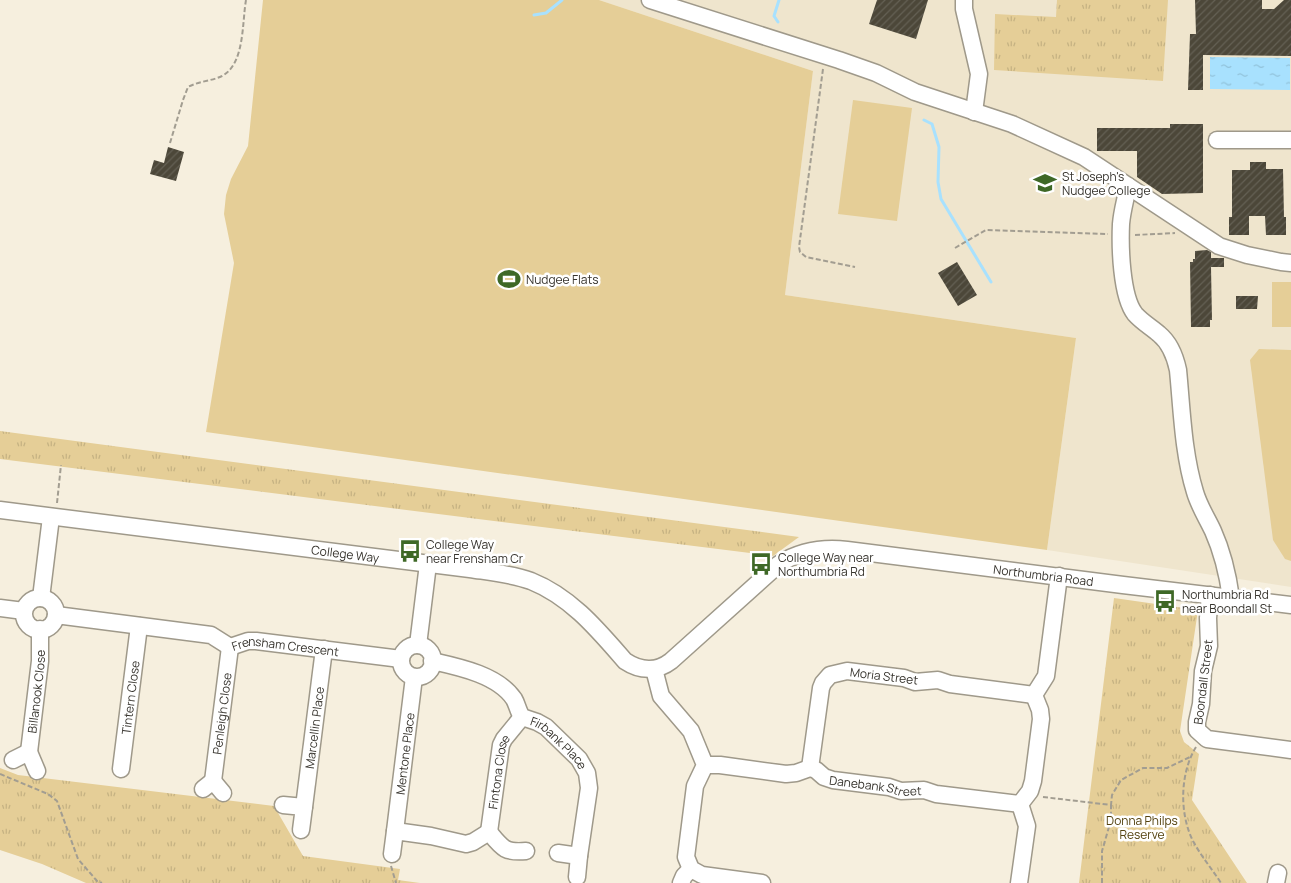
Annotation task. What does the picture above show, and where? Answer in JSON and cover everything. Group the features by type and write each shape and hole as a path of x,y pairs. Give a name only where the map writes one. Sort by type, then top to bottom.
{"street":[{"path":"650,0 827,56 876,73 915,92 1012,124 1084,157 1219,246 1291,263"},
{"path":"964,0 964,9 979,74 974,112"},
{"path":"1217,140 1291,140"},
{"path":"1128,186 1121,223 1123,277 1130,306 1139,318 1161,335 1171,348 1176,359 1191,479 1219,548 1232,598"},
{"name":"College Way","path":"0,510 54,511 518,577 542,586 570,604 625,661 635,667 654,669"},
{"path":"41,598 54,511"},
{"name":"Northumbria Road","path":"654,669 664,666 671,661 771,570 796,555 834,548 1291,605"},
{"path":"418,645 428,564"},
{"path":"1019,883 1027,826 1024,799 1033,781 1041,719 1040,710 1034,695 1046,676 1058,576"},
{"name":"Boondall Street","path":"1210,595 1208,618 1209,646 1202,681 1202,704 1196,726 1197,730 1202,736 1211,740 1291,750"},
{"path":"46,599 54,605 55,620 49,627 40,630 30,626 24,617 24,611 32,600 46,599"},
{"path":"0,608 24,611"},
{"name":"Frensham Crescent","path":"56,615 211,635 230,647 252,640 401,659"},
{"name":"Tintern Close","path":"120,774 139,626"},
{"name":"Billanook Close","path":"29,752 40,666 40,630"},
{"path":"418,645 427,649 432,657 432,667 425,675 414,677 406,672 401,664 401,659 402,654 409,647 418,645"},
{"name":"Penleigh Close","path":"213,788 230,647"},
{"name":"Marcellin Place","path":"301,830 324,649"},
{"name":"Firbank Place","path":"432,661 473,671 493,681 513,697 522,717 546,727 579,758 586,773 589,788 577,877"},
{"path":"654,669 661,696 691,732 705,765 695,786 687,861 698,874 762,883"},
{"name":"Moria Street","path":"810,768 821,688 826,678 836,672 847,671 904,678 915,682 938,680 950,684 1034,695"},
{"name":"Mentone Place","path":"392,854 414,677"},
{"name":"Fintona Close","path":"489,832 501,745 504,738 522,717"},
{"path":"13,760 29,752 38,771"},
{"path":"705,765 720,765 786,774 810,768"},
{"name":"Danebank Street","path":"810,768 816,770 824,777 833,780 889,787 901,791 924,790 936,794 1024,799"},
{"path":"283,804 304,807"},
{"path":"395,832 464,844 473,842 489,832 501,847 512,852 526,851"},
{"path":"558,853 579,856"},
{"path":"681,883 691,868"}],"path":[{"path":"170,143 188,87 224,75 234,65 240,51 246,0"},
{"path":"827,56 823,70 799,247 800,252 806,257 855,267"},
{"path":"955,248 986,230 1143,235 1194,230"},
{"path":"54,511 61,466"},
{"path":"1202,736 1190,757 1184,776 1185,809 1193,841 1221,883"},
{"path":"1102,883 1102,851 1111,820 1112,795 1121,780 1143,768 1167,768 1190,757"},
{"path":"0,774 48,794 57,801 78,859 96,881 102,883"},
{"path":"1024,799 1111,805"},
{"path":"392,854 391,863 396,883"}],"shaded area":[{"name":"St Joseph's Nudgee College","path":"599,0 1291,0 1291,587 1047,550 1076,338 785,295 813,71"}],"green space":[{"name":"Nudgee Flats","path":"263,0 599,0 813,71 785,295 1076,338 1047,550 206,432 234,263 224,214 226,195 231,179 248,146"},
{"path":"1057,0 1168,0 1163,81 994,70 995,14 1056,17"},
{"path":"853,100 912,108 897,221 838,214"},
{"path":"1272,282 1291,282 1291,327 1272,327"},
{"path":"1259,349 1291,350 1291,561 1285,559 1273,540 1250,360"},
{"path":"0,431 799,537 773,556 0,459"},
{"name":"Donna Philps Reserve","path":"1114,598 1198,610 1180,731 1184,742 1199,754 1192,800 1247,883 1079,883"},
{"path":"0,768 18,775 274,806 303,856 400,869 398,880 420,883 86,883 42,864 0,850"}],"water":[{"path":"1210,57 1290,58 1290,90 1210,89"}],"building":[{"path":"877,0 928,0 916,39 869,24"},
{"path":"1195,0 1262,0 1262,9 1274,9 1284,0 1291,0 1291,56 1203,55 1203,90 1188,90 1190,34 1196,34"},
{"path":"1170,124 1203,124 1203,193 1162,194 1137,177 1137,151 1097,151 1097,128 1170,128"},
{"path":"168,147 184,152 176,181 150,174 154,160 164,163"},
{"path":"1250,162 1266,162 1266,169 1283,169 1286,235 1266,235 1265,216 1249,216 1249,235 1229,235 1229,217 1232,217 1232,170 1250,170"},
{"path":"1207,250 1211,252 1211,258 1224,258 1224,267 1211,267 1212,320 1210,320 1210,327 1191,327 1190,262 1193,262 1193,259 1195,259 1195,251"},
{"path":"957,262 977,295 958,306 938,273"},
{"path":"1236,296 1258,296 1257,309 1236,309"}],"waterway":[{"path":"534,15 546,13 562,0"},
{"path":"778,22 774,16 779,0"},
{"path":"924,120 932,124 939,147 938,182 941,199 991,282"}],"place":[{"name":"St Joseph's Nudgee College","path":"1045,183"},
{"name":"Nudgee Flats","path":"509,279"},
{"name":"College Way near Frensham Cr","path":"410,551"},
{"name":"College Way near Northumbria Rd","path":"761,564"},
{"name":"Northumbria Rd near Boondall St","path":"1165,601"}]}
